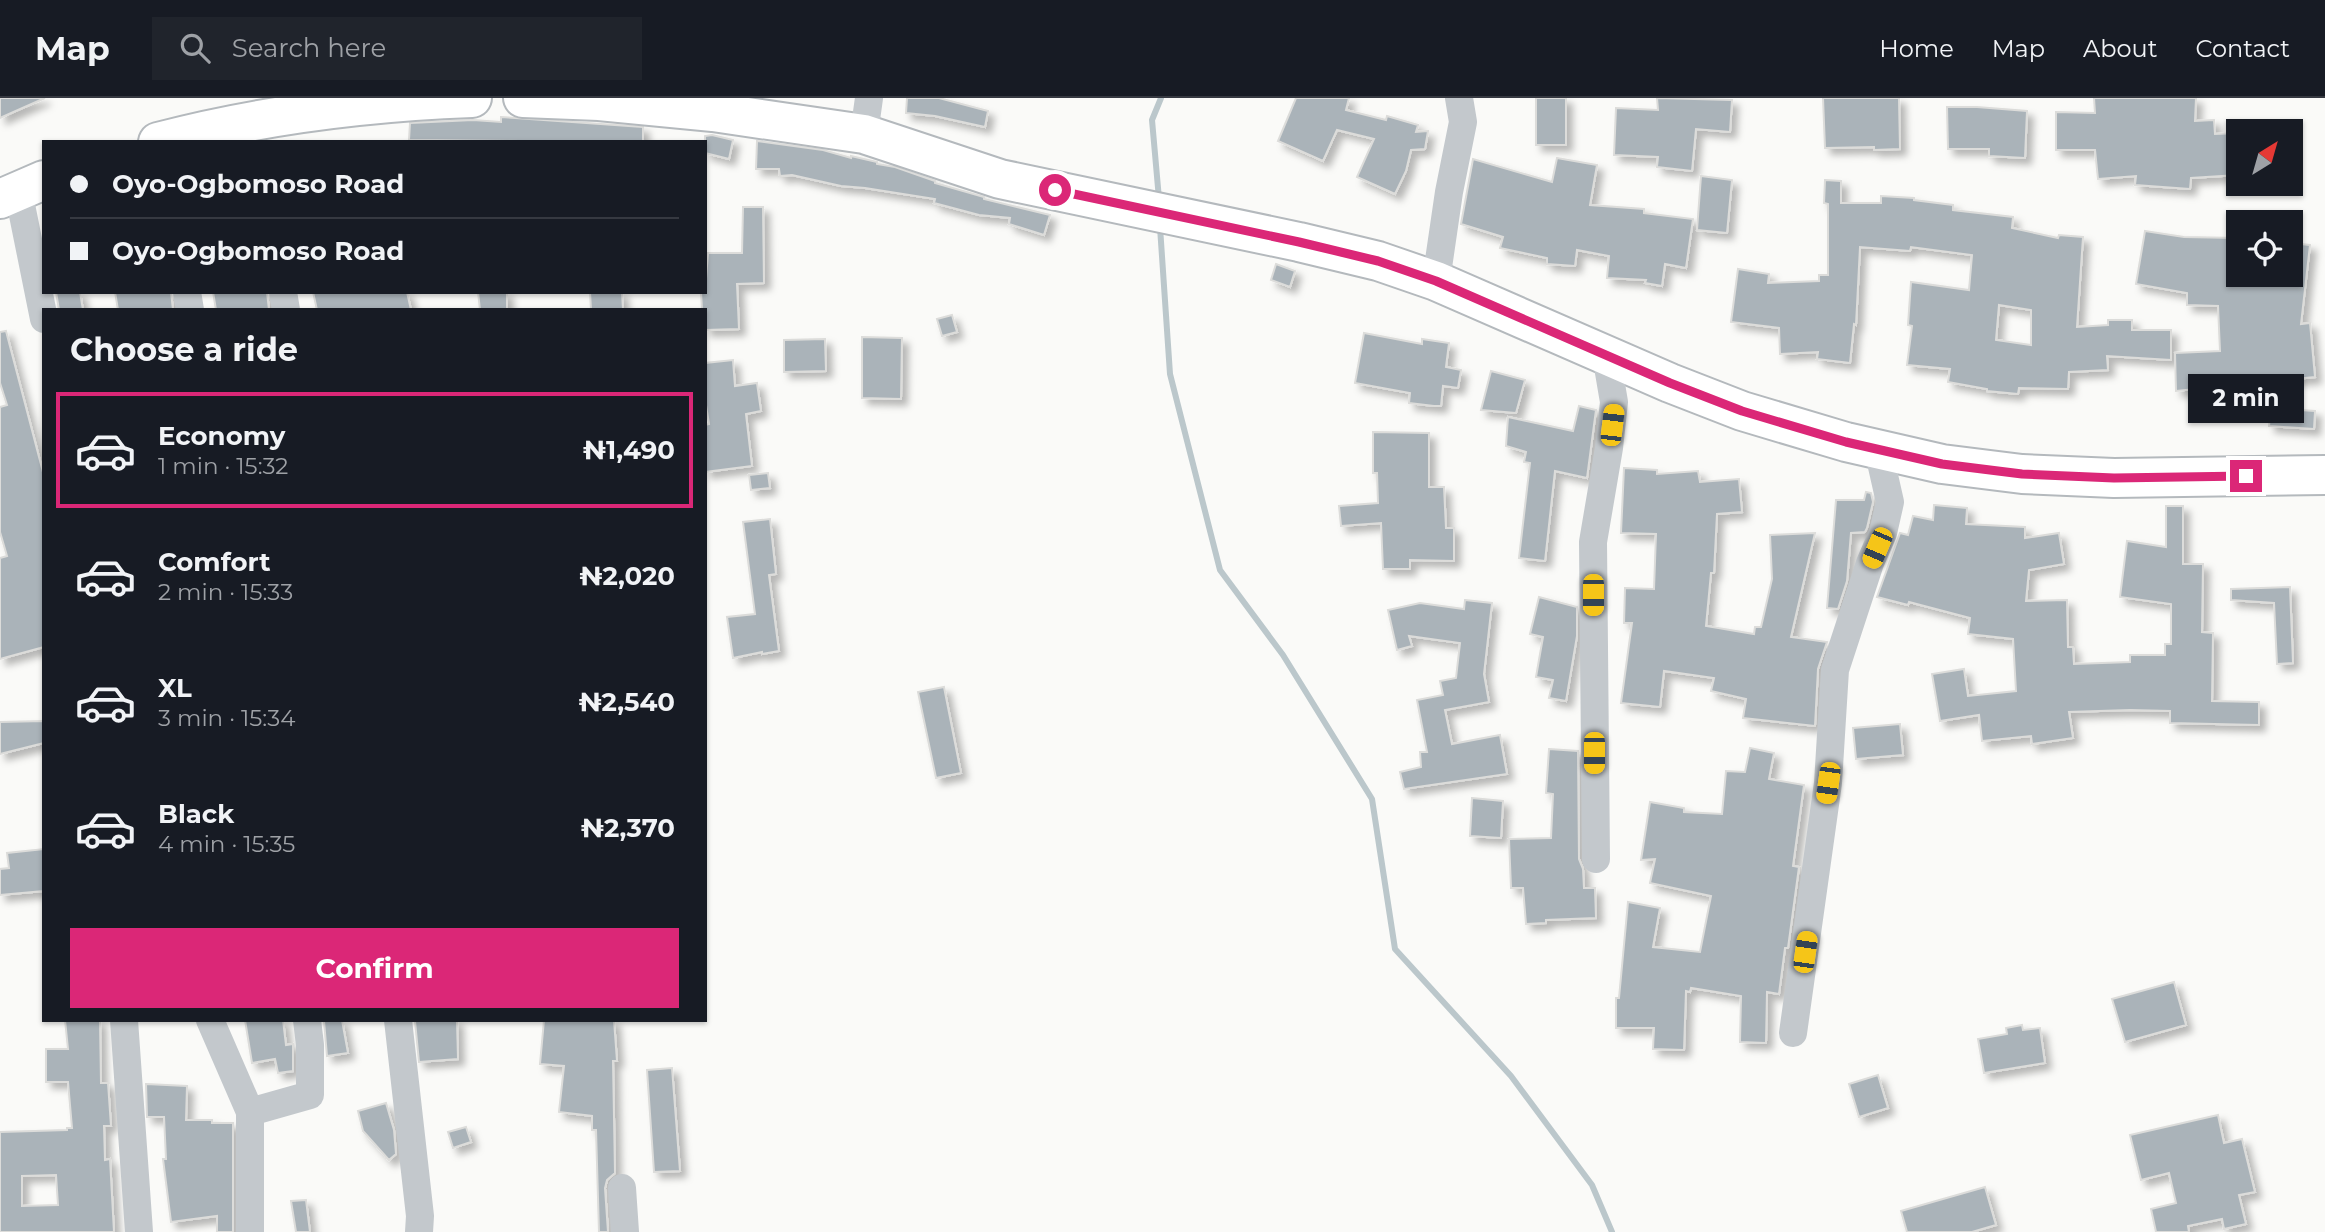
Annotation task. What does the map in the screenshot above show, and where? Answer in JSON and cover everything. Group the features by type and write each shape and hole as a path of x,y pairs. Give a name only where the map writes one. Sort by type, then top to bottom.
{"highway":[{"path":"166,140 202,130 255,132 330,108 395,101 472,98"},
{"path":"523,98 599,101 713,112 866,116 1000,178 1378,261 1436,281 1742,411 1942,464 2022,474 2114,478 2325,475"}],"street":[{"path":"1436,281 1463,122 1459,98"},
{"path":"21,190 42,308"},
{"path":"1596,859 1593,542 1614,402 1606,355"},
{"path":"1793,1033 1828,783 1835,670 1870,563 1883,533 1890,502 1878,449"},
{"path":"124,1022 139,1232"},
{"path":"212,1022 250,1112 250,1232"},
{"path":"250,1112 310,1095 307,1022"},
{"path":"398,1022 420,1216 419,1232"},
{"path":"622,1188 625,1232"}],"building":[{"path":"0,98 45,98 0,118"},
{"path":"907,98 939,98 988,111 985,127 935,116 906,113"},
{"path":"1296,98 1349,98 1346,110 1386,120 1387,116 1418,125 1416,132 1428,131 1425,149 1411,150 1406,171 1395,194 1357,177 1374,139 1337,130 1323,161 1278,141"},
{"path":"1536,98 1566,98 1566,145 1536,145"},
{"path":"1657,98 1732,100 1730,132 1696,129 1692,171 1657,167 1658,157 1614,155 1616,108 1658,110"},
{"path":"1823,98 1899,98 1900,149 1825,148"},
{"path":"2094,98 2196,98 2195,121 2214,120 2215,134 2226,134 2226,176 2191,178 2190,189 2135,185 2136,176 2098,179 2095,150 2056,150 2056,112 2095,113"},
{"path":"1947,107 2027,111 2025,158 1989,156 1989,149 1948,149"},
{"path":"501,117 643,127 643,140 409,140 410,123 473,120 501,122"},
{"path":"705,136 733,140 729,159 707,154"},
{"path":"757,141 823,150 877,162 984,199 1050,215 1044,235 1009,224 1010,218 979,215 934,203 935,199 841,186 792,175 780,176 779,169 756,169"},
{"path":"1557,158 1597,165 1590,205 1644,209 1644,213 1693,219 1686,268 1665,264 1662,286 1645,283 1646,280 1607,278 1609,256 1577,250 1575,266 1547,264 1547,258 1500,248 1503,237 1461,224 1473,159 1552,182"},
{"path":"1701,176 1732,180 1727,233 1697,230"},
{"path":"1825,180 1841,181 1841,203 1881,203 1881,196 1914,198 1953,205 1953,210 2013,217 2012,228 2058,238 2059,235 2083,237 2077,327 2108,325 2108,320 2132,320 2132,330 2171,330 2171,360 2107,356 2108,370 2069,372 2068,389 2019,388 2018,394 1987,391 1948,382 1950,369 1907,365 1912,326 1908,325 1911,282 1969,290 1972,255 1911,247 1910,251 1860,247 1856,325 1854,324 1850,363 1817,359 1818,352 1780,354 1779,328 1731,322 1738,269 1769,274 1768,283 1819,281 1819,275 1828,275 1828,204 1824,203","holes":["1999,305 2031,310 2031,345 1996,340"]},
{"path":"743,207 763,207 764,283 737,284 739,329 707,330 707,308 702,308 701,294 707,294 708,253 742,253"},
{"path":"2145,231 2184,237 2226,238 2226,287 2303,287 2303,244 2310,245 2301,324 2310,323 2315,377 2176,391 2175,353 2220,351 2218,306 2187,305 2187,293 2136,284"},
{"path":"1276,264 1295,271 1290,287 1271,280"},
{"path":"56,294 80,294 83,308 59,308"},
{"path":"115,294 171,294 173,308 118,308"},
{"path":"213,294 267,294 269,308 216,308"},
{"path":"313,294 407,294 411,308 317,308"},
{"path":"478,294 507,294 507,308 480,308"},
{"path":"590,294 622,294 623,308 591,308"},
{"path":"952,315 957,332 942,336 937,319"},
{"path":"6,331 42,468 42,648 0,659 0,558 7,556 0,532 0,407 7,405 0,383 0,332"},
{"path":"1364,333 1422,344 1422,339 1449,343 1446,367 1461,370 1458,388 1443,386 1441,406 1434,406 1409,403 1410,393 1355,383"},
{"path":"862,337 902,338 901,399 862,398"},
{"path":"825,339 826,371 784,372 784,340"},
{"path":"733,360 735,386 757,383 761,411 746,414 752,466 707,472 707,363"},
{"path":"1491,371 1525,380 1516,413 1481,410"},
{"path":"1579,406 1596,410 1587,478 1555,471 1545,561 1519,558 1530,463 1524,462 1526,452 1506,446 1508,417 1573,431"},
{"path":"2271,408 2315,411 2314,429 2269,426"},
{"path":"1373,432 1429,433 1429,487 1444,487 1446,528 1454,528 1454,561 1410,560 1410,569 1383,569 1381,523 1341,526 1339,506 1378,503 1377,473 1373,473"},
{"path":"1624,468 1657,470 1657,474 1698,471 1700,482 1739,479 1742,512 1717,514 1714,573 1711,573 1706,626 1754,634 1755,627 1761,627 1772,579 1770,535 1815,533 1791,637 1827,642 1818,669 1815,726 1743,718 1746,699 1711,691 1714,678 1664,671 1660,707 1621,703 1632,623 1624,623 1625,588 1654,589 1656,534 1621,533"},
{"path":"768,473 770,488 751,490 749,475"},
{"path":"1866,492 1871,493 1873,502 1867,528 1865,532 1851,533 1847,581 1838,609 1827,608 1836,500 1864,500"},
{"path":"1934,505 1967,508 1966,524 2025,527 2025,538 2059,533 2064,564 2029,570 2026,601 2067,600 2068,647 2073,647 2074,664 2130,662 2130,655 2165,655 2165,644 2171,644 2171,604 2120,597 2127,541 2166,547 2166,506 2183,506 2183,564 2203,564 2202,632 2213,633 2212,701 2259,702 2259,725 2170,723 2170,711 2069,712 2073,738 2032,744 2031,736 1982,741 1979,715 1940,721 1932,674 1964,669 1968,696 2016,691 2013,639 1968,634 1970,618 1909,602 1908,605 1877,597 1900,533 1908,535 1913,516 1933,520"},
{"path":"770,519 776,574 769,575 779,651 733,658 727,617 755,614 743,522"},
{"path":"2290,587 2293,663 2277,664 2274,603 2231,600 2231,589"},
{"path":"1539,597 1577,607 1577,636 1566,701 1549,698 1553,680 1536,677 1543,637 1530,634"},
{"path":"1465,600 1492,603 1484,674 1489,702 1445,710 1452,744 1500,735 1507,774 1404,789 1400,772 1421,767 1420,752 1427,752 1417,700 1443,695 1440,681 1456,678 1460,643 1409,636 1412,646 1397,650 1388,610 1420,603 1464,609"},
{"path":"944,687 961,773 936,778 918,692"},
{"path":"42,721 42,744 0,754 0,722"},
{"path":"1900,724 1903,755 1856,759 1853,728"},
{"path":"1750,748 1774,753 1769,779 1804,785 1793,866 1799,867 1788,948 1785,948 1779,994 1767,992 1766,1043 1740,1042 1741,996 1691,988 1690,992 1686,991 1684,1050 1653,1049 1654,1028 1616,1028 1616,998 1619,998 1628,902 1660,908 1653,947 1700,952 1711,896 1650,883 1655,859 1641,860 1650,802 1684,808 1684,812 1722,814 1726,771 1745,772"},
{"path":"1549,749 1578,751 1579,859 1583,869 1584,888 1595,888 1596,918 1546,920 1546,923 1526,924 1523,888 1511,888 1509,839 1551,838 1553,794 1546,793"},
{"path":"1472,798 1503,801 1501,838 1470,836"},
{"path":"42,849 42,891 0,895 0,869 9,868 7,853"},
{"path":"2174,982 2186,1025 2125,1042 2112,999"},
{"path":"65,1022 100,1022 101,1083 108,1083 111,1126 104,1126 105,1160 110,1159 114,1232 0,1232 0,1132 72,1128 68,1082 46,1082 46,1049 68,1049","holes":["56,1175 58,1205 22,1206 22,1176"]},
{"path":"245,1022 283,1022 286,1045 293,1044 293,1071 278,1073 275,1059 252,1063"},
{"path":"324,1022 342,1022 348,1053 327,1056"},
{"path":"415,1022 457,1022 458,1059 419,1062"},
{"path":"544,1022 614,1022 617,1061 613,1061 615,1173 607,1180 605,1188 608,1232 599,1232 596,1130 592,1130 592,1116 559,1112 564,1066 540,1064"},
{"path":"2022,1025 2023,1030 2040,1028 2045,1063 1984,1073 1978,1039 2007,1034 2006,1028"},
{"path":"672,1068 680,1171 654,1172 647,1070"},
{"path":"1878,1075 1888,1108 1859,1117 1849,1084"},
{"path":"146,1084 187,1086 186,1120 233,1123 233,1232 217,1232 217,1216 171,1222 163,1159 166,1159 164,1117 147,1117"},
{"path":"386,1103 394,1130 396,1154 389,1160 363,1131 358,1111"},
{"path":"2218,1115 2224,1143 2242,1139 2255,1192 2239,1195 2246,1224 2224,1229 2222,1219 2188,1226 2189,1232 2156,1232 2151,1209 2176,1203 2169,1173 2141,1180 2130,1135"},
{"path":"466,1127 471,1142 453,1148 448,1132"},
{"path":"1985,1187 1996,1225 1972,1232 1907,1232 1901,1211"},
{"path":"306,1200 310,1232 296,1232 291,1201"}],"waterway":[{"path":"1159,199 1152,120 1161,98"},
{"path":"1160,227 1170,374 1220,570 1283,655 1372,799 1395,949 1511,1076 1592,1185 1612,1232"}],"route":[{"path":"1055,190 1378,261 1436,281 1670,383 1742,411 1846,442 1942,464 2022,474 2114,478 2246,476"}]}
